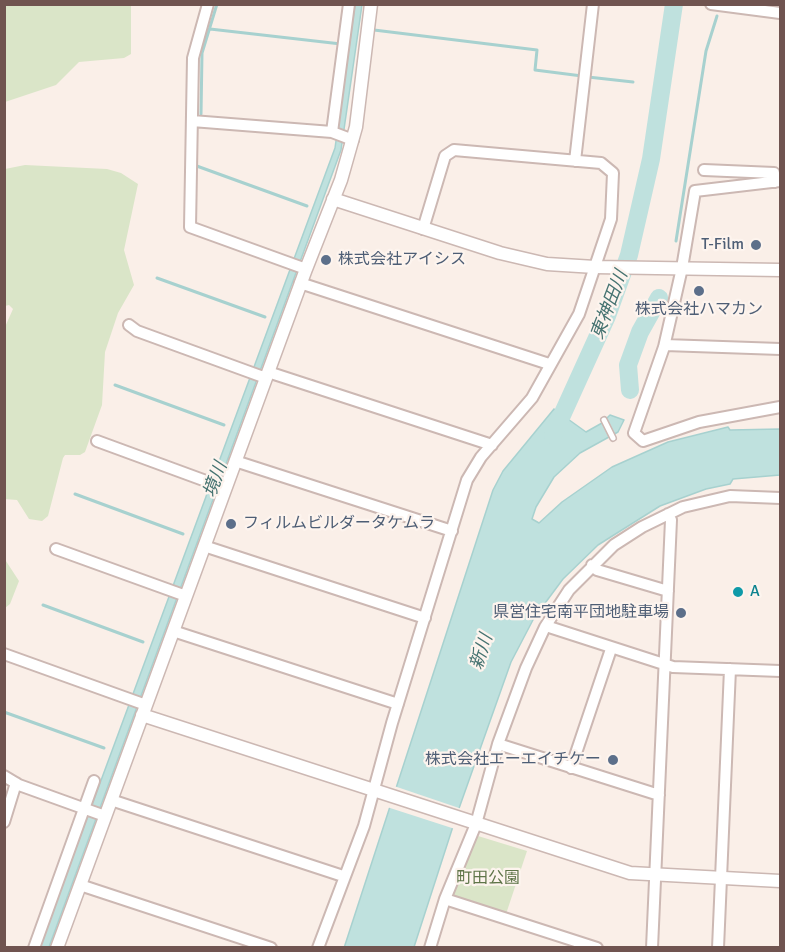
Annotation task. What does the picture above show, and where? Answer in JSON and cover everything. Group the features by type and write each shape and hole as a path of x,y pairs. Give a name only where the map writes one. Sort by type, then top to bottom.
{"street":[{"path":"208,4 194,51 190,227 303,268"},
{"path":"334,134 349,4"},
{"path":"57,948 102,815 111,801 143,708 173,631 183,595 204,546 223,487 235,461 300,283 303,268 333,199 350,139 371,4"},
{"path":"575,161 593,4"},
{"path":"711,4 780,13"},
{"path":"192,121 334,134 350,139"},
{"path":"318,948 344,876 379,793 398,704 467,480 472,468 528,404 579,314 599,267 611,219 615,178 606,165 451,151 445,156 423,229"},
{"path":"704,170 774,173 778,181 695,190 682,268 664,345 634,433 643,441 699,422 780,407"},
{"path":"333,199 524,259 599,267 780,270"},
{"path":"300,283 549,364"},
{"path":"129,325 137,331 249,372 492,445"},
{"path":"664,345 780,349"},
{"path":"97,441 223,487"},
{"path":"235,461 452,531"},
{"path":"430,948 470,823 526,668 546,626 569,590 592,565 628,536 668,514 694,503 718,498 780,498"},
{"path":"652,948 671,520 668,514"},
{"path":"204,546 425,618"},
{"path":"56,549 183,595"},
{"path":"592,565 597,570 668,591"},
{"path":"546,626 664,665 780,671"},
{"path":"173,631 398,704"},
{"path":"571,768 610,649"},
{"path":"4,654 129,699 143,708 379,793 615,869 655,876 780,881"},
{"path":"718,948 730,669"},
{"path":"498,744 659,795"},
{"path":"4,776 16,783 102,815"},
{"path":"34,948 86,809 94,781"},
{"path":"4,822 16,783"},
{"path":"111,801 344,876"},
{"path":"80,885 271,948"},
{"path":"445,899 597,948"}],"lane":[{"path":"604,420 613,438"}],"green space":[{"path":"5,4 131,5 131,54 124,58 79,62 56,85 5,102"},
{"path":"25,165 107,169 121,173 138,184 124,250 134,285 118,313 105,352 102,405 85,452 80,455 65,455 63,458 48,516 42,521 29,519 17,500 4,499 5,327 13,309 9,305 5,306 5,169"},
{"path":"4,558 19,581 10,604 5,608"},
{"name":"町田公園","path":"475,837 527,851 506,914 455,898 452,892"}],"water":[{"name":"境川","path":"355,5 362,5 341,150 49,947 39,948 335,148"},
{"name":"新川","path":"554,409 586,432 602,423 610,415 624,420 618,432 580,453 554,477 536,507 532,519 539,523 562,502 612,467 668,442 728,427 730,430 780,429 780,475 733,479 730,484 706,489 660,506 598,545 563,579 534,618 511,662 457,814 414,947 344,948 493,490 503,471"}],"pier":[{"path":"394,786 462,809 455,829 387,807"}],"waterway":[{"path":"201,114 202,53 217,4"},
{"name":"東神田川","path":"553,435 607,316 629,255 651,159 674,4"},
{"path":"676,241 706,51 717,16"},
{"path":"210,29 341,44"},
{"path":"374,30 537,50 535,70 582,76"},
{"path":"588,77 633,82"},
{"path":"194,165 307,206"},
{"path":"157,278 265,317"},
{"path":"630,390 628,365 640,332 659,298"},
{"path":"115,385 224,425"},
{"path":"75,494 183,534"},
{"path":"43,605 143,642"},
{"path":"4,712 104,748"}],"place":[{"name":"T-Film","path":"756,245"},
{"name":"株式会社アイシス","path":"326,260"},
{"name":"株式会社ハマカン","path":"699,291"},
{"name":"フィルムビルダータケムラ","path":"231,524"},
{"name":"A","path":"738,592"},
{"name":"県営住宅南平団地駐車場","path":"681,613"},
{"name":"株式会社エーエイチケー","path":"613,760"}]}
